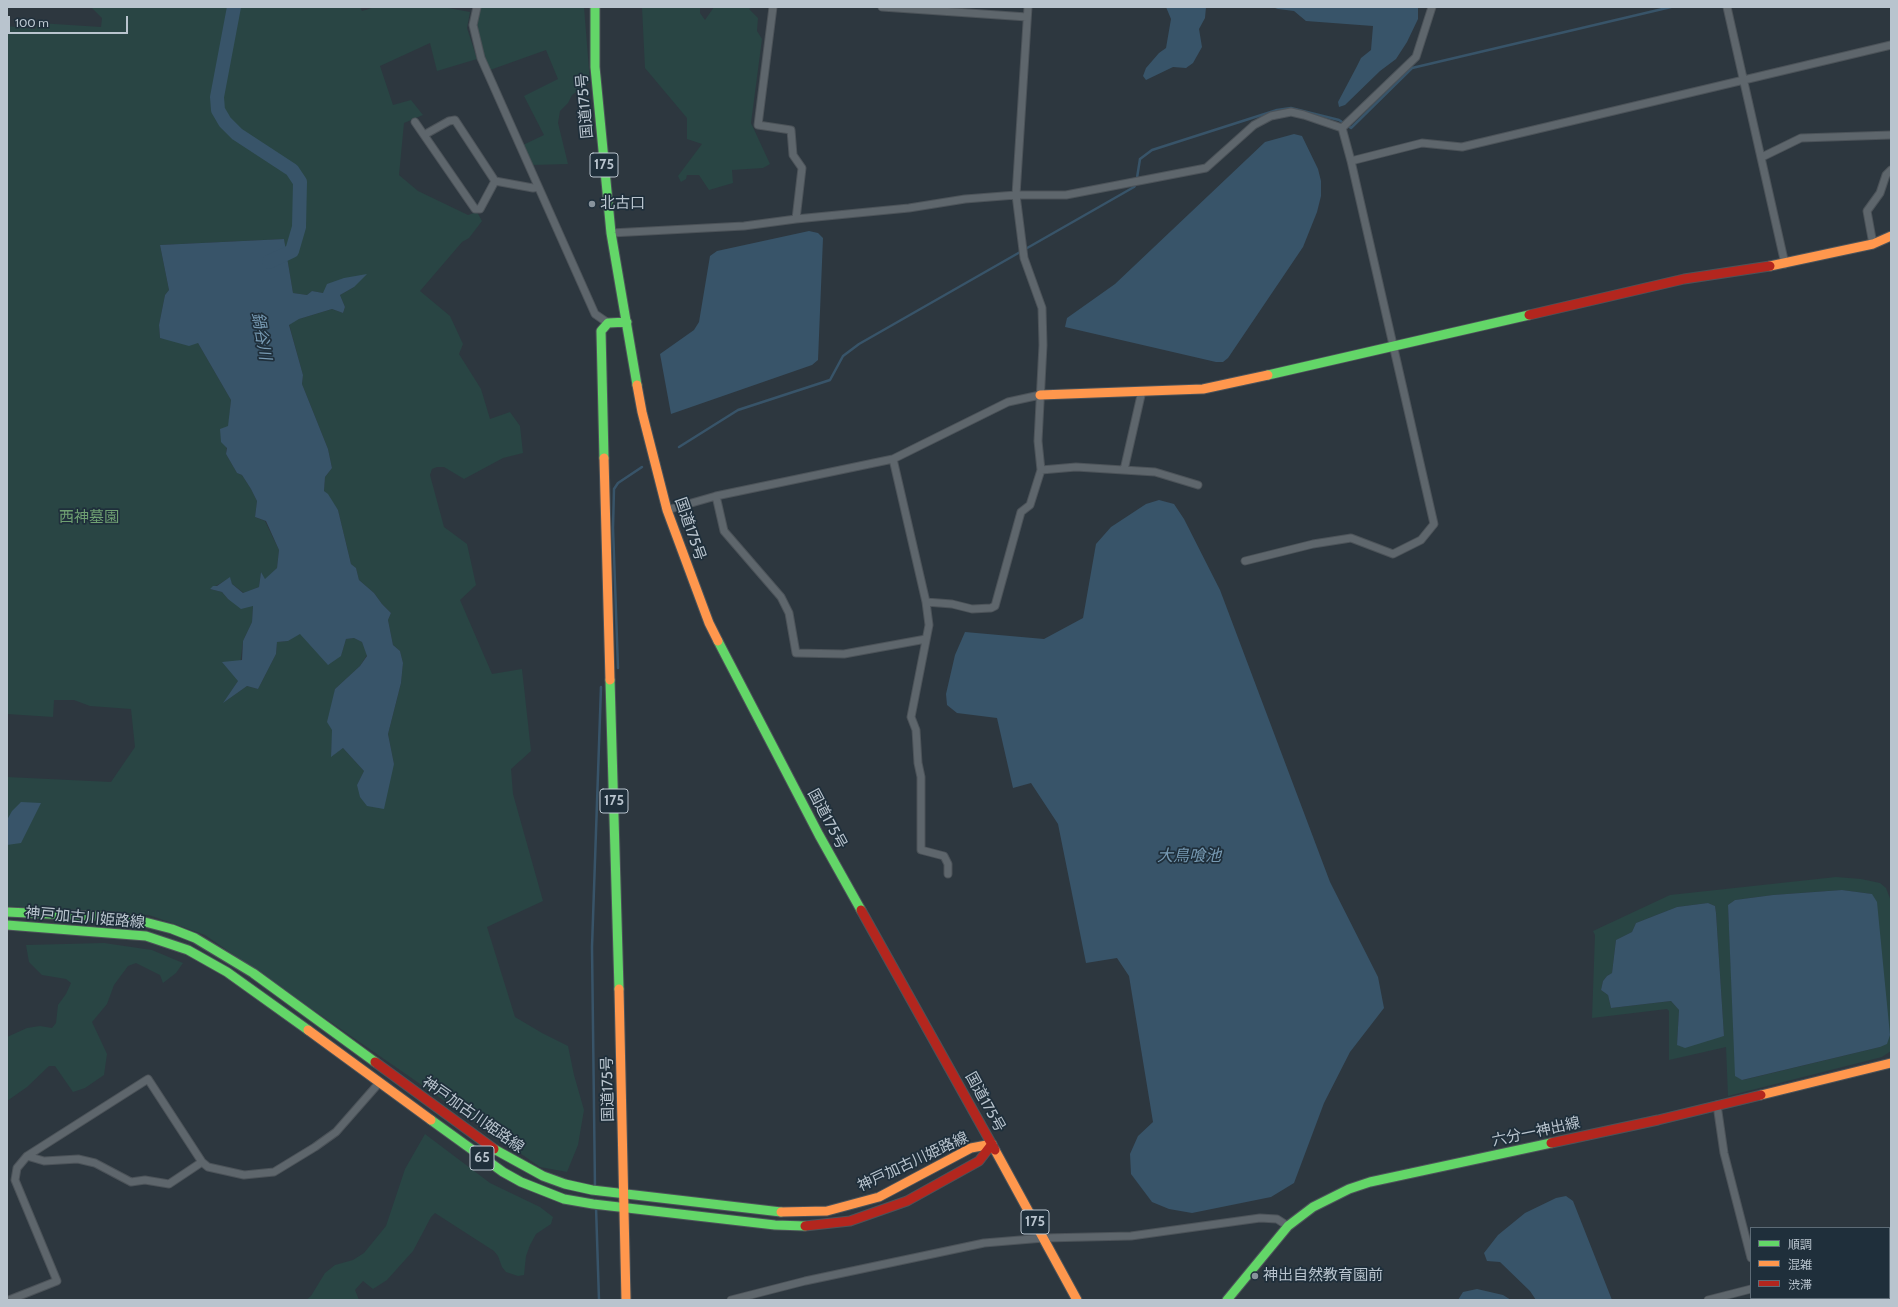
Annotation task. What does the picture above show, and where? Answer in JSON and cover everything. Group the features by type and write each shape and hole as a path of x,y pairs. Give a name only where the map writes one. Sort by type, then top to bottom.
{"main road":[{"name":"国道175号","path":"595,7 595,67 611,233 642,412 667,510 709,623 734,674 819,835 992,1144 1077,1300"},
{"path":"1040,395 1202,389 1235,383 1684,279 1785,264 1873,244 1891,236"},
{"path":"608,323 627,322"},
{"name":"国道175号","path":"608,323 601,331 615,882 622,1059 623,1207 626,1300"},
{"name":"神戸加古川姫路線","path":"7,912 112,917 141,921 172,928 195,938 253,973 501,1154 543,1176 565,1184 592,1190 767,1211 794,1212 827,1210 854,1205 879,1197 971,1148 992,1144"},
{"name":"神戸加古川姫路線","path":"7,925 124,932 146,936 188,950 227,972 484,1159 521,1182 564,1199 790,1226 823,1225 850,1221 907,1201 979,1161 992,1144"},
{"name":"六分一神出線","path":"1231,1298 1288,1226 1313,1207 1331,1197 1370,1182 1651,1122 1891,1063"}],"street":[{"path":"477,7 473,25 481,58 594,314 608,323"},
{"path":"773,7 758,125 791,130 793,155 802,168 796,219"},
{"path":"882,7 1027,17"},
{"path":"926,602 952,604 972,609 991,608 995,606 1021,512 1030,505 1041,470 1038,440 1043,345 1042,308 1024,258 1016,195 1028,7"},
{"path":"1342,128 1416,57 1432,7"},
{"path":"1727,7 1785,264"},
{"path":"1351,161 1422,143 1462,146 1891,45"},
{"path":"611,233 744,226 796,219 909,208 965,199 1016,195 1066,195 1206,168 1254,125 1271,116 1291,112 1342,128"},
{"path":"424,135 449,121 455,120 495,181 533,188 538,187"},
{"path":"415,122 475,209 480,209 495,181"},
{"path":"1245,561 1321,543 1351,538 1393,554 1421,540 1434,524 1351,161 1342,128"},
{"path":"1762,157 1801,138 1891,135"},
{"path":"1873,244 1867,211 1880,193 1886,175 1891,170"},
{"path":"1124,470 1142,391"},
{"path":"667,510 716,496 893,458 1008,402 1040,395"},
{"path":"893,458 926,602 929,625 911,717 916,730 918,763 921,777 921,850 944,856 948,864 948,874"},
{"path":"1041,470 1076,467 1155,472 1198,485"},
{"path":"716,496 724,531 781,597 789,613 796,652 844,654 926,639"},
{"path":"9,1300 56,1281 15,1180 17,1168 27,1156 148,1079 202,1162 208,1167 244,1175 274,1172 292,1162 336,1132 378,1083"},
{"path":"1717,1105 1724,1154 1750,1254"},
{"path":"27,1156 44,1160 78,1159 95,1163 131,1182 145,1180 169,1184 202,1162"},
{"path":"731,1300 805,1281 984,1243 1044,1238 1131,1236 1260,1218 1277,1219 1288,1226"},
{"path":"1708,1300 1750,1289"}],"green space":[{"name":"西神墓園","path":"91,7 360,7 362,11 375,7 443,7 470,12 467,28 477,59 437,71 430,43 380,66 393,105 411,100 423,115 404,123 399,175 418,191 468,215 477,212 482,221 469,238 462,242 420,291 450,316 463,344 459,354 481,389 490,419 510,412 520,426 523,453 503,458 464,479 444,467 432,469 430,475 444,527 467,544 476,585 460,600 492,674 522,669 531,751 511,769 513,794 543,901 487,927 515,1017 568,1046 574,1075 584,1110 578,1145 567,1172 540,1167 205,935 149,915 7,906 7,777 111,782 135,747 131,709 90,706 74,700 54,700 53,717 7,714 7,26 35,29 39,23 101,27 102,18","holes":["284,239 293,293 307,295 312,291 323,293 354,287 340,295 345,307 343,313 332,309 299,319 289,324 303,375 302,384 328,449 332,468 325,477 324,491 338,510 351,564 356,568 359,580 374,593 391,613 388,620 393,645 400,651 403,663 401,683 388,734 394,764 357,785 364,771 343,748 331,756 335,689 360,666 367,655 362,642 354,638 346,639 341,656 300,633 288,641 277,642 276,654 258,689 247,686 224,702 238,681 243,641 252,622 253,606 228,599 222,592 210,589 230,578 232,584 244,593 259,587 261,572 265,580 277,568 279,550 265,521 255,517 257,501 242,475 237,473 226,454 231,400 198,343 160,338 159,325 165,295 169,290 160,245"]},
{"path":"480,7 584,7 590,82 572,95 568,103 560,111 558,123 568,164 532,165 523,145 544,135 524,96 558,79 546,50 490,70 476,37 477,16"},
{"path":"642,7 700,7 700,13 705,20 714,7 753,7 749,9 758,18 757,31 762,39 751,123 770,164 763,168 732,170 733,183 709,190 699,175 687,175 686,179 681,182 678,176 702,144 687,139 687,118 645,68"},
{"path":"1836,877 1861,879 1880,883 1886,888 1891,901 1891,1051 1882,1057 1728,1096 1726,1047 1669,1060 1669,1011 1667,1009 1592,1018 1595,935 1593,931 1670,895","holes":["1842,890 1872,894 1880,1047 1743,1080 1736,1076 1728,905 1735,900 1773,895","1708,903 1715,906 1716,913 1724,1036 1677,1045 1679,1010 1671,1001 1611,1008 1608,995 1601,990 1603,981 1612,973 1616,940 1632,932 1636,923 1677,907"]},
{"path":"104,943 152,950 183,963 176,973 163,983 160,975 136,963 128,966 114,985 107,1004 92,1022 107,1054 104,1075 85,1088 73,1092 55,1066 49,1066 27,1087 7,1101 7,1037 27,1028 40,1026 52,1028 56,1023 58,1005 66,994 71,983 66,979 42,975 29,962 26,945"},
{"path":"425,1134 490,1183 540,1207 553,1217 551,1224 536,1234 530,1245 526,1256 524,1275 518,1276 506,1272 494,1251 435,1213 431,1217 413,1251 387,1280 373,1289 363,1281 355,1290 359,1300 306,1300 311,1296 325,1273 335,1265 353,1260 364,1253 386,1226 405,1169"}],"water":[{"path":"1166,7 1206,7 1205,18 1199,29 1202,47 1193,63 1186,68 1173,67 1146,80 1143,76 1146,68 1159,53 1166,48 1171,19"},
{"path":"1272,7 1418,7 1418,19 1407,42 1396,59 1380,71 1345,105 1339,107 1338,102 1361,58 1371,50 1373,26 1306,21 1294,11"},
{"path":"1294,134 1302,136 1318,169 1321,181 1321,196 1317,212 1303,247 1228,358 1223,362 1216,362 1065,327 1067,318 1115,284 1265,142"},
{"path":"809,231 818,233 823,238 818,360 812,365 671,414 660,354 694,330 699,322 710,256 717,251"},
{"path":"284,239 293,293 307,295 312,291 323,293 327,284 344,278 367,274 354,287 340,295 345,307 343,313 332,309 299,319 289,325 303,375 302,384 328,449 332,468 325,477 324,491 328,494 338,510 351,564 356,568 359,580 374,593 391,613 388,620 393,645 400,651 403,663 401,683 388,734 394,764 384,809 367,806 360,797 357,785 364,771 343,748 331,757 332,730 327,722 335,689 360,666 367,656 362,642 354,638 346,639 341,656 328,665 300,634 288,641 277,642 276,654 258,689 247,686 223,703 238,681 222,662 242,660 243,641 252,622 253,606 241,609 228,599 222,592 210,589 230,577 232,584 243,593 259,587 261,572 265,579 277,568 279,550 266,521 255,517 257,501 242,475 237,473 226,454 227,448 221,442 220,429 228,426 231,400 198,343 189,346 160,338 159,325 165,295 169,290 160,245"},
{"name":"大鳥喰池","path":"1159,500 1174,504 1184,519 1220,590 1330,882 1378,977 1384,1008 1350,1052 1324,1103 1294,1183 1271,1197 1192,1213 1169,1209 1152,1202 1131,1174 1130,1154 1138,1136 1153,1122 1129,976 1117,958 1086,963 1058,824 1031,783 1013,788 997,718 957,713 947,705 946,694 955,655 965,632 1044,639 1083,618 1096,544 1111,527 1146,504"},
{"path":"21,802 41,803 21,843 7,845 7,820 12,811"},
{"path":"1842,890 1872,894 1877,902 1890,1035 1887,1044 1880,1047 1742,1080 1735,1076 1728,905 1735,900 1773,895"},
{"path":"1708,903 1715,906 1716,913 1724,1036 1685,1048 1677,1045 1679,1010 1671,1001 1611,1008 1608,995 1601,990 1603,981 1612,973 1616,940 1632,932 1636,923 1677,907"},
{"path":"1566,1196 1573,1201 1612,1300 1536,1300 1530,1291 1500,1262 1487,1261 1484,1253 1498,1235 1525,1213 1556,1198"},
{"path":"1477,1289 1503,1295 1511,1300 1458,1300 1463,1292"}],"waterway":[{"name":"鍋谷川","path":"234,7 217,97 218,110 225,122 237,134 292,170 300,182 299,227 292,251 269,262"},
{"path":"679,447 738,410 830,380 843,356 859,344 1134,187 1136,184 1140,159 1152,150 1277,110 1291,108 1339,120 1351,128 1412,68 1671,7"},
{"path":"618,668 613,528 614,489 618,483 642,467"},
{"path":"595,1188 592,947 601,687"},
{"path":"596,1207 599,1300"}],"traffic: fast":[{"path":"595,7 595,67 611,233 637,385"},
{"path":"1268,375 1529,315"},
{"path":"604,458 601,331 608,323 627,322"},
{"path":"718,641 819,835 861,910"},
{"path":"610,680 619,989"},
{"path":"7,912 113,917 141,921 172,929 195,938 253,973 375,1062"},
{"path":"7,925 146,936 188,950 227,972 308,1030"},
{"path":"431,1120 503,1172 521,1182 564,1199 593,1204 775,1225 805,1226"},
{"path":"1227,1300 1288,1226 1313,1207 1349,1189 1370,1182 1551,1143"},
{"path":"494,1149 543,1176 565,1184 592,1190 781,1212"}],"traffic: slow":[{"path":"1770,266 1873,244 1891,236"},
{"path":"1040,395 1203,389 1268,375"},
{"path":"637,385 642,412 667,510 709,623 718,641"},
{"path":"604,458 610,680"},
{"path":"619,989 626,1300"},
{"path":"308,1030 431,1120"},
{"path":"1761,1095 1891,1063"},
{"path":"781,1212 827,1211 879,1197 971,1148 992,1144"},
{"path":"995,1150 1077,1300"}],"traffic: jam":[{"path":"1529,315 1684,279 1770,266"},
{"path":"861,910 995,1150"},
{"path":"375,1062 494,1149"},
{"path":"1551,1143 1658,1120 1761,1095"},
{"path":"805,1226 850,1221 907,1201 979,1161 992,1144"}],"place":[{"name":"北古口","path":"592,204"},
{"name":"神出自然教育園前","path":"1255,1276"}]}
